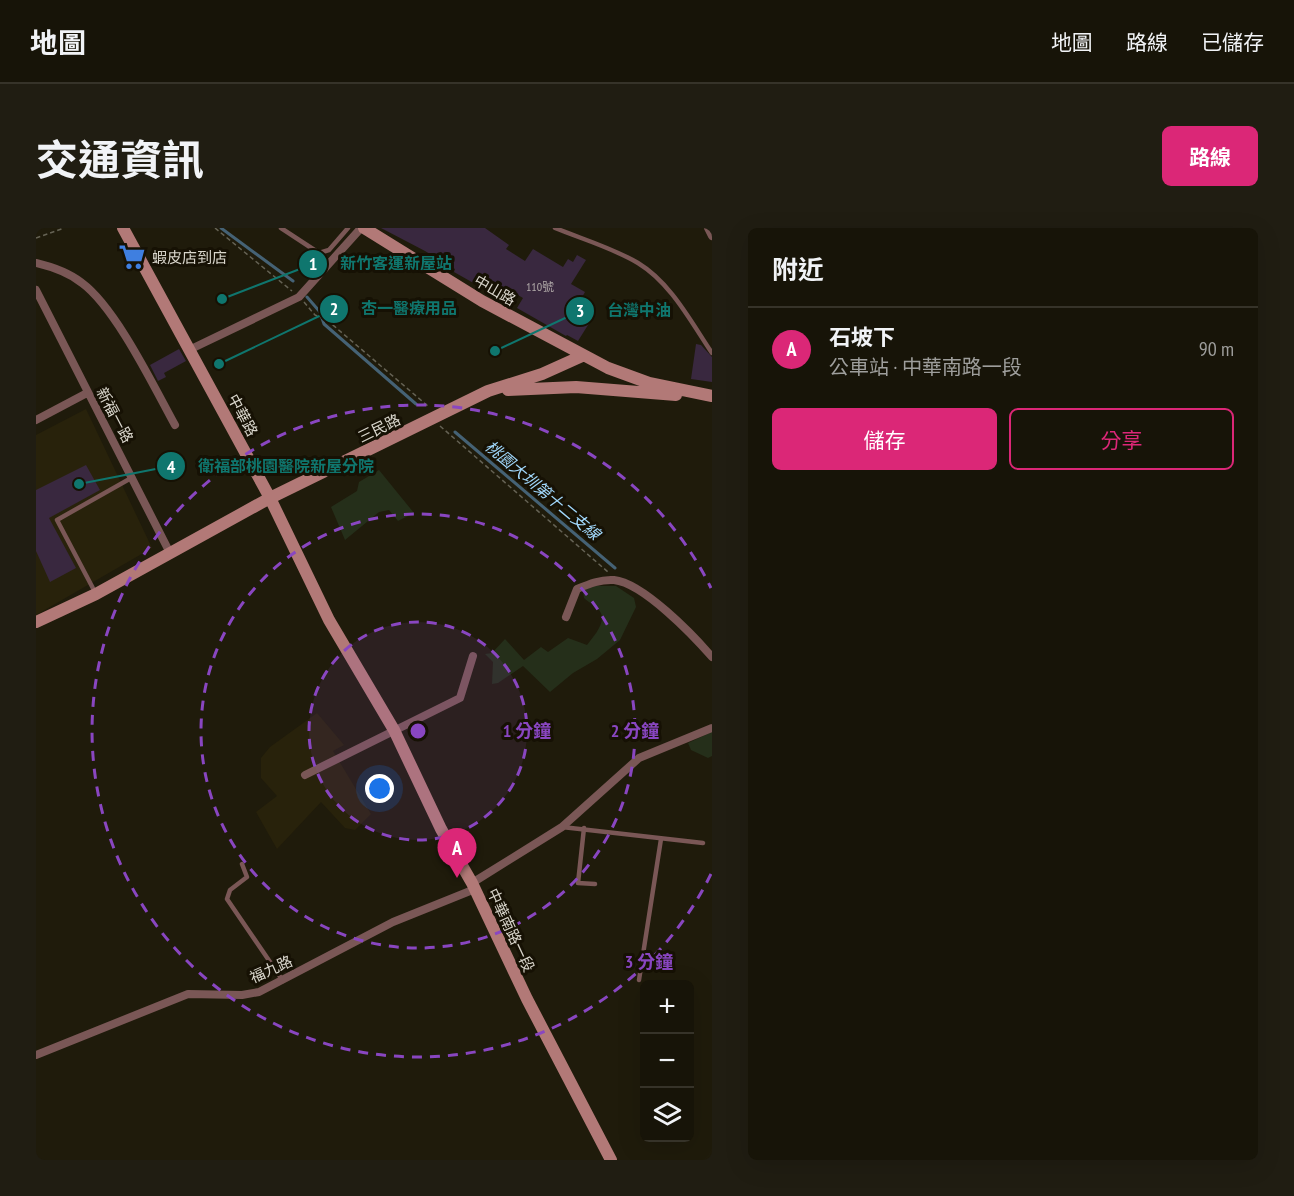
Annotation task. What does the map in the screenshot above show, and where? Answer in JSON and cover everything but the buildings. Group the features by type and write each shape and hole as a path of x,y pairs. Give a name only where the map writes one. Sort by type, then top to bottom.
{"main road":[{"name":"中華路","path":"123,228 191,349 270,498 329,620"},
{"name":"中山路","path":"362,228 482,301 582,356 649,383 712,397"},
{"name":"三民路","path":"36,622 96,594 270,498 488,391 542,374 582,356"},
{"path":"488,391 576,387 712,397"},
{"name":"中華南路一段","path":"329,620 394,730 441,829 473,886 611,1160"}],"street":[{"path":"191,349 299,297 362,228"},
{"path":"708,228 712,236"},
{"path":"36,262 56,268 82,282 93,292 142,365 175,425"},
{"name":"新福一路","path":"36,290 171,553"},
{"path":"36,313 46,308"},
{"path":"36,420 87,393"},
{"path":"566,617 577,589 597,581 614,580 629,585 686,627 712,657"},
{"path":"305,775 460,698 473,656"},
{"name":"福九路","path":"36,1055 188,994 255,993 283,981 393,922 473,886 562,827 639,758 712,728"}],"lane":[{"path":"281,228 319,253 329,249 348,228"},
{"path":"555,228 637,262 656,277 676,300 712,352"},
{"path":"96,594 57,520 133,477"},
{"path":"562,827 703,843"},
{"path":"584,828 578,883 595,884"},
{"path":"639,980 661,839"},
{"path":"242,864 247,877 230,890 227,899 283,981"}],"path":[{"path":"36,238 64,228"},
{"path":"215,228 299,297 315,315 327,320 605,567 614,580"}],"shaded area":[{"path":"86,409 152,548 36,615 36,435"},
{"path":"317,713 344,745 333,751 371,814 355,830 345,828 321,802 277,849 256,812 277,796 261,778 261,758 270,747"}],"green space":[{"path":"379,470 414,513 398,521 389,510 379,512 345,540 331,507 357,491 359,482"},
{"path":"592,586 616,586 634,598 636,607 620,640 550,692 523,666 498,683 492,684 493,662 485,654 492,653 505,639 524,660 541,647 548,652 568,638 587,645 599,628 602,619 599,610 584,598 583,591"},
{"path":"712,732 712,756 708,758 691,750 688,743"}],"waterway":[{"name":"桃園大圳第十二支線","path":"221,228 293,281"},
{"name":"桃園大圳第十二支線","path":"307,297 320,312 324,324 416,404"},
{"name":"桃園大圳第十二支線","path":"455,432 615,568"}],"place":[{"name":"蝦皮店到店","path":"132,257"},
{"name":"新竹客運新屋站","path":"222,299"},
{"name":"台灣中油","path":"495,351"},
{"name":"杏一醫療用品","path":"219,364"},
{"name":"衛福部桃園醫院新屋分院","path":"79,484"},
{"name":"石坡下","path":"457,878"}]}
